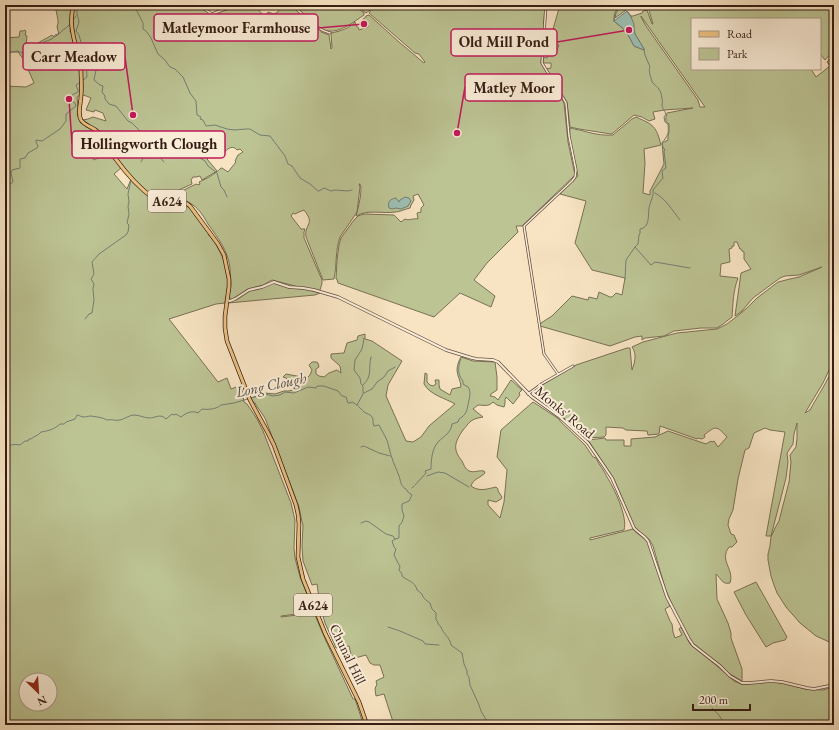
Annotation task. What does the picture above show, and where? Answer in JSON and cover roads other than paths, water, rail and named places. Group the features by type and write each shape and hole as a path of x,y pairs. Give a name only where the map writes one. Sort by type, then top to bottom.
{"main road":[{"name":"A624","path":"74,5 71,16 74,39 81,70 80,114 82,120 98,132 126,172 152,197 160,201 182,201 186,202 190,206 218,244 224,255 229,279 227,300"},
{"name":"Chunal Hill","path":"227,300 225,325 228,342 250,400 268,433 294,498 299,519 298,557 302,579 356,696 367,725"}],"street":[{"path":"198,5 212,14 236,5"},
{"path":"291,5 315,26 330,33"},
{"path":"546,5 542,63 566,103 569,136 576,174 572,181 524,226 544,354 558,374"},
{"name":"Monks' Road","path":"227,300 230,301 249,290 274,282 289,287 314,290 338,298 446,350 472,358 496,361 528,394 560,417 580,435 592,448 604,465 612,478 634,528 648,541 661,582 671,607 689,640 693,644 730,676 742,682 782,682 814,689 834,685"},
{"path":"528,394 538,386 574,366"}],"water":[{"path":"627,11 634,24 635,34 644,50 634,46 626,31 614,21"},
{"path":"405,197 409,198 411,201 408,206 401,209 389,208 388,204 392,199 396,198 399,202"}],"waterway":[{"path":"80,5 77,11 79,22 76,31 79,35 82,46 94,56 88,65 87,77 83,80"},
{"path":"133,5 143,23 143,29 151,38 158,54 170,67 175,69 183,77 190,93 196,101 197,115 201,117 200,119 203,120 206,126 215,125 235,130 250,129 260,135 270,136 285,156 288,164 292,166 300,178 318,191 324,188 331,191 352,190"},
{"path":"610,5 617,9 614,21"},
{"path":"72,21 76,16"},
{"path":"5,53 17,51 23,53 27,49 35,50 44,42 52,39 70,24"},
{"path":"644,50 650,67 649,72 652,82 661,93 662,106 666,114 664,117 665,122 668,124 668,132 662,143 665,150 666,168 662,171 663,178 653,190 647,224 640,229 638,244 635,247 651,265 655,262 690,268"},
{"path":"88,64 96,70 94,80 103,86 102,92 109,104 116,106 128,121 132,123 152,144 183,149 185,151 187,150 205,161 208,166 217,173 221,187 227,197"},
{"path":"5,193 10,184 13,182 11,173 12,170 20,168 20,159 25,158 28,153 37,148 38,146 36,140 42,141 60,129 66,121 66,114 76,106 75,103 69,98 78,92 76,85 80,82"},
{"path":"141,162 147,150 148,143"},
{"path":"152,145 155,152 164,162"},
{"path":"85,319 92,313 94,300 94,284 91,279 94,274 92,262 99,254 128,232 128,194 131,180"},
{"path":"655,193 666,202 680,220"},
{"path":"625,279 626,260 635,247"},
{"path":"357,405 363,394 363,386 360,378 354,370 355,360 362,349 363,338"},
{"path":"363,385 369,375 371,357"},
{"path":"415,485 426,473 425,471 431,469 432,455 438,442 449,432 452,424 458,422 467,411 470,392 468,387 463,384 459,373 461,358"},
{"path":"364,393 372,389 388,371 395,367"},
{"name":"Long Clough","path":"5,449 12,445 20,445 41,432 51,430 60,424 64,424 75,419 77,415 83,417 99,417 107,420 120,420 134,415 149,418 162,416 166,419 172,414 176,414 181,417 189,412 198,413 202,409 215,408 221,405 234,403 265,394 273,396 280,395 285,392 294,393 308,387 316,388 317,386 324,386 338,391 342,396 346,397 348,403 354,403 365,413 370,415 373,419 374,426 379,425 386,439 402,485 412,495 409,501 402,504 404,516 399,526 399,538 392,541 396,549 394,555 400,566 399,570 402,576 413,583 417,590 430,603 432,609 436,613 436,620 451,645 462,653 470,685 481,711 489,725"},
{"path":"361,447 364,446 390,456"},
{"path":"427,476 438,472 445,473 469,487"},
{"path":"361,523 366,521 369,522 386,534 393,536 395,539"},
{"path":"388,627 423,641 425,644 439,645"},
{"path":"712,708 719,715 725,725"},
{"path":"5,716 7,718 7,725"}],"place":[{"name":"Matleymoor Farmhouse","path":"364,24"},
{"name":"Old Mill Pond","path":"629,30"},
{"name":"Hollingworth Clough","path":"69,99"},
{"name":"Carr Meadow","path":"133,115"},
{"name":"Matley Moor","path":"457,133"}]}
